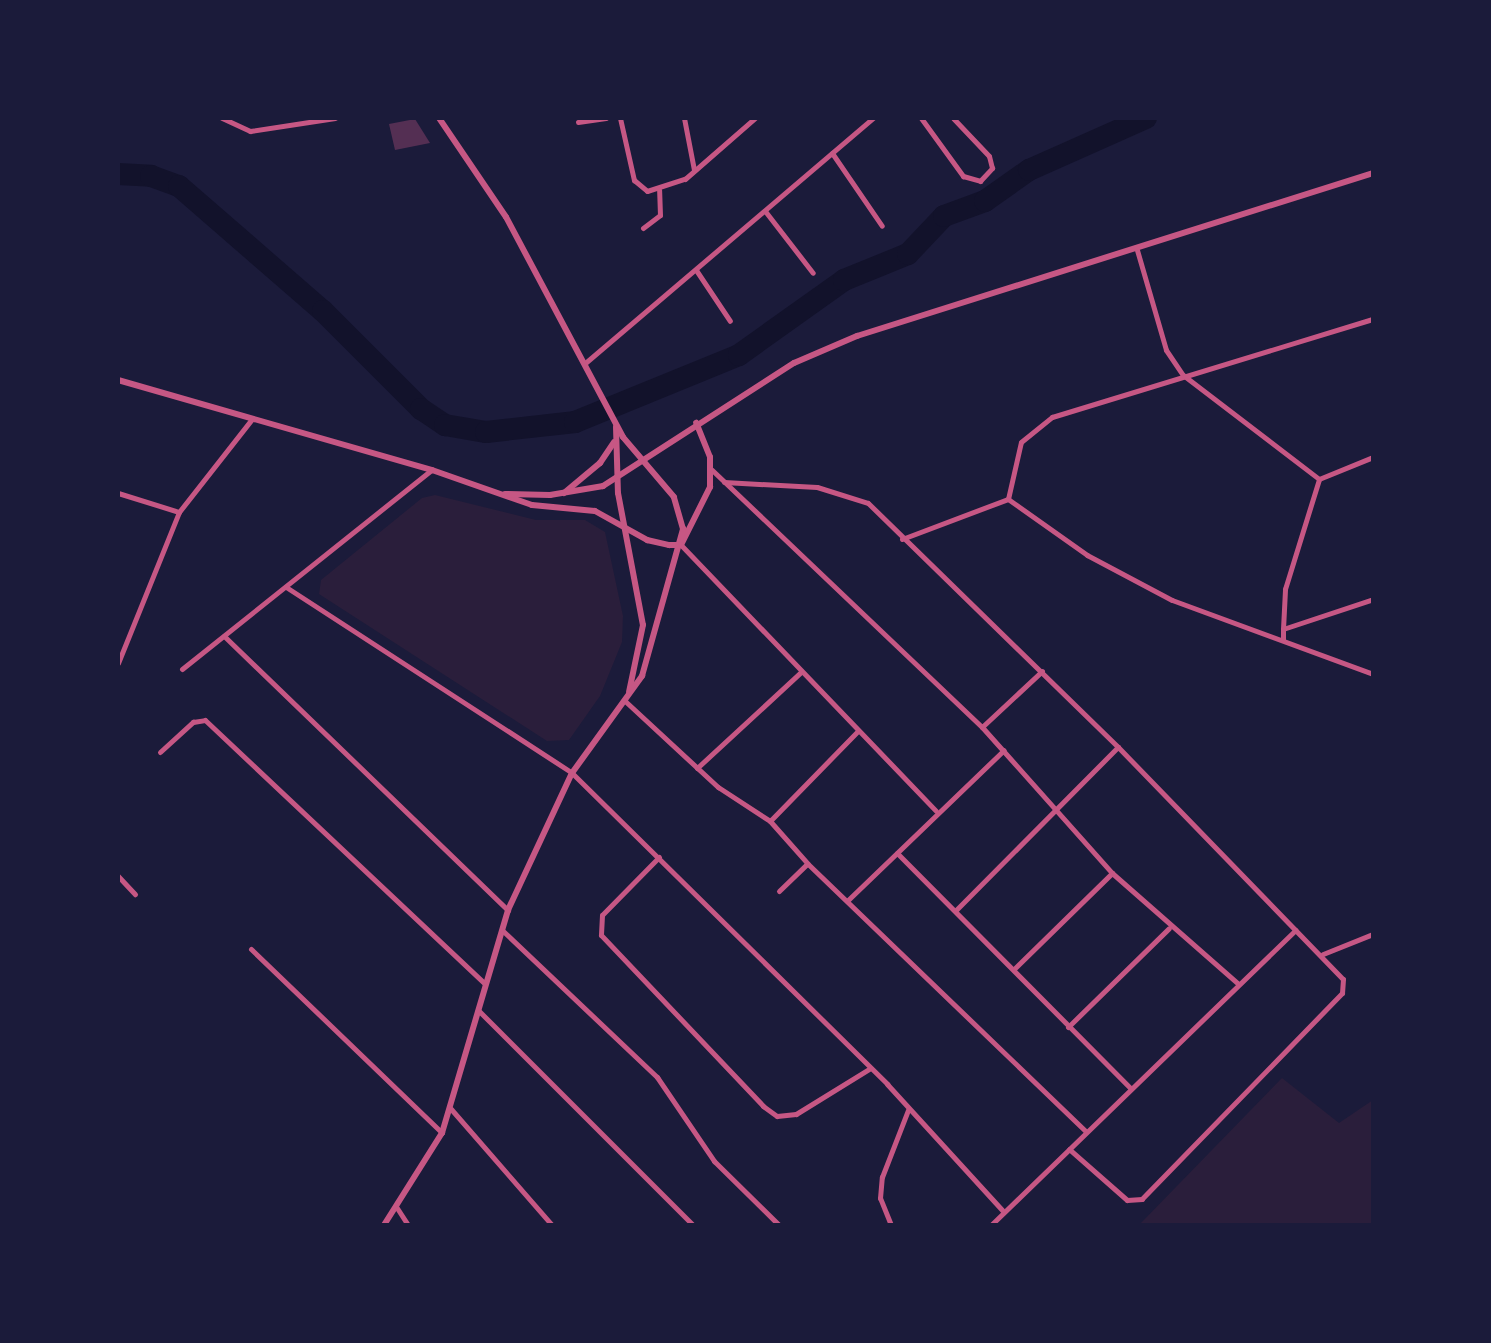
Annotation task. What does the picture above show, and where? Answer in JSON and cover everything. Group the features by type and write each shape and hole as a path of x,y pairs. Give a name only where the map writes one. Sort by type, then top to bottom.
{"street":[{"path":"222,118 250,131 335,118"},
{"path":"439,118 500,207 616,425 645,457 680,509 681,545"},
{"path":"578,122 606,118"},
{"path":"620,118 634,180 642,189 659,190 694,171 755,118"},
{"path":"684,118 694,171"},
{"path":"584,364 873,118"},
{"path":"921,118 963,176 980,181 992,168 989,156 953,118"},
{"path":"832,153 882,226"},
{"path":"505,494 564,494 618,478 696,423 794,363 857,336 1373,173"},
{"path":"643,228 660,215 659,190"},
{"path":"765,210 813,273"},
{"path":"1137,250 1166,350 1183,375 1319,479"},
{"path":"696,270 730,321"},
{"path":"1008,499 1015,454 1034,427 1183,375 1373,319"},
{"path":"118,380 432,470 532,505 595,511 624,522 647,540 681,545 936,811"},
{"path":"118,663 179,512 252,419"},
{"path":"696,423 712,470 982,727 1112,873 1169,928 1237,983"},
{"path":"616,425 614,442 618,478 643,625 626,698"},
{"path":"564,494 600,463 614,442"},
{"path":"1319,479 1373,457"},
{"path":"182,669 432,470"},
{"path":"384,1225 442,1133 508,910 572,773 626,698 651,653 665,584 681,545 704,505 712,470"},
{"path":"1283,640 1285,589 1319,479"},
{"path":"724,482 852,495 868,503 1118,747 1295,930 1323,954 1343,979 1342,993 1142,1199 1127,1200 1069,1149"},
{"path":"118,493 179,512"},
{"path":"902,539 1008,499"},
{"path":"1008,499 1087,555 1172,600 1373,674"},
{"path":"286,587 572,773 869,1069 1002,1210"},
{"path":"1283,629 1373,599"},
{"path":"224,636 508,910"},
{"path":"982,727 1042,671"},
{"path":"697,768 801,672"},
{"path":"626,698 697,768 770,821 808,864 1085,1131"},
{"path":"160,752 193,722 205,720 484,983"},
{"path":"770,821 857,732"},
{"path":"956,910 1118,747"},
{"path":"848,900 936,811 1004,750"},
{"path":"897,853 1015,968 1068,1027 1129,1087"},
{"path":"659,857 602,915 601,935 763,1106 786,1118 869,1069"},
{"path":"779,891 808,864"},
{"path":"1015,968 1112,873"},
{"path":"118,876 135,894"},
{"path":"1068,1027 1169,928"},
{"path":"501,929 657,1077 714,1161 779,1225"},
{"path":"991,1225 1002,1210 1295,930"},
{"path":"1323,954 1373,934"},
{"path":"251,949 442,1133"},
{"path":"478,1010 693,1225"},
{"path":"451,1109 552,1225"},
{"path":"891,1225 880,1198 882,1177 908,1110"},
{"path":"397,1208 408,1225"}],"shaded area":[{"path":"435,495 536,520 585,520 605,532 623,616 622,642 600,696 569,740 547,741 319,594 321,580 422,498"},
{"path":"1282,1078 1339,1123 1373,1100 1373,1225 1139,1225"}],"building":[{"path":"415,119 430,143 395,150 389,124"}],"waterway":[{"path":"118,174 151,176 179,186 323,311 421,409 445,425 486,432 575,422 739,355 844,280 908,254 944,216 985,201 1029,170 1146,118"}]}
